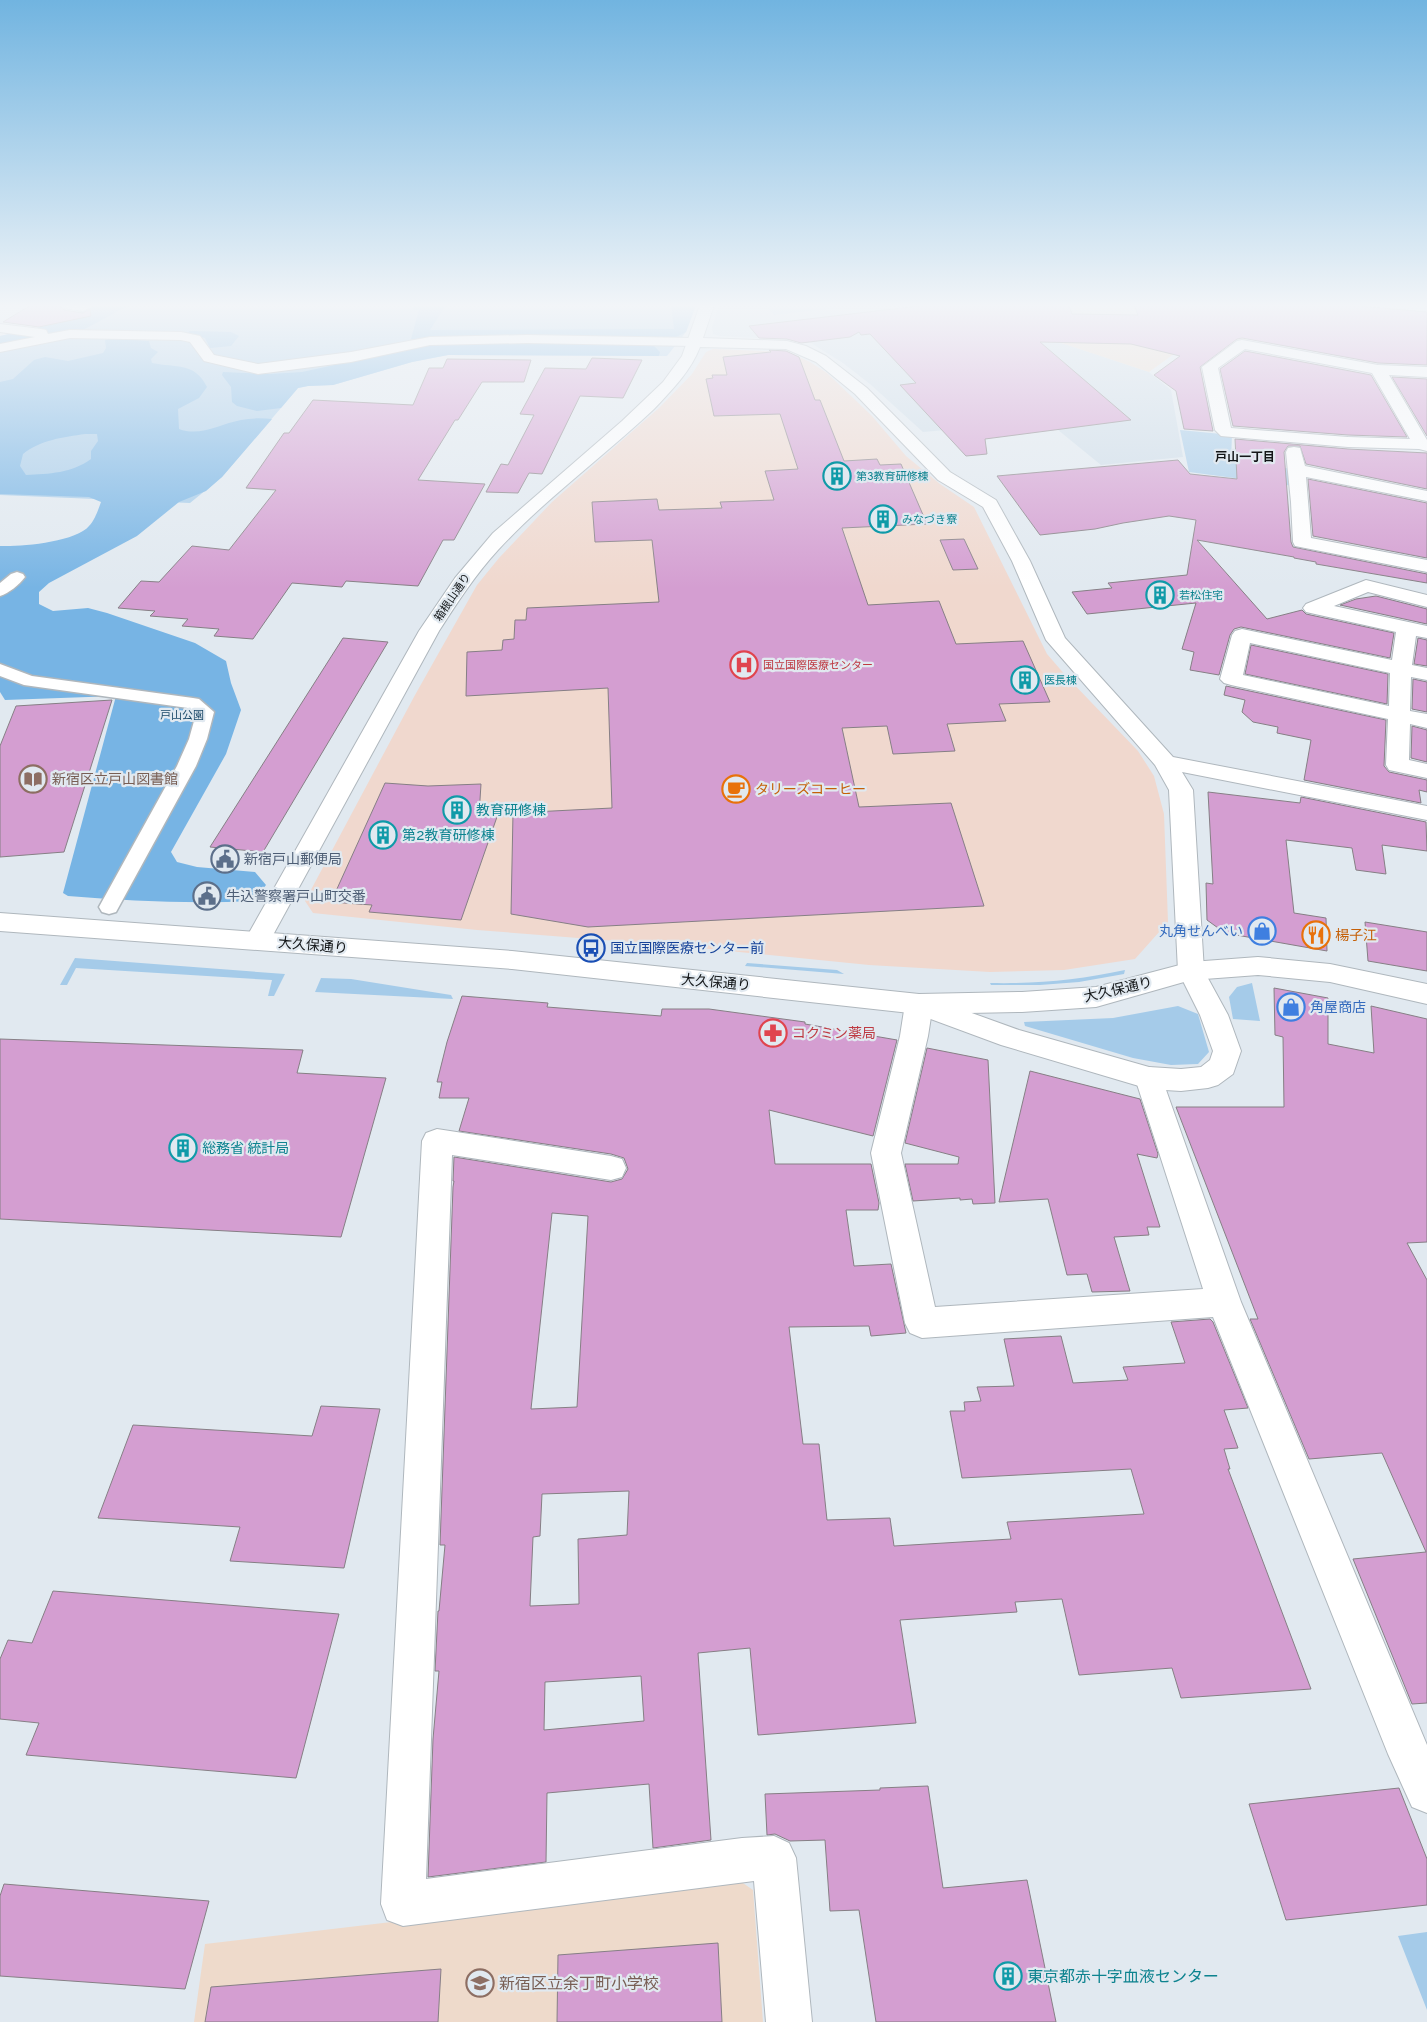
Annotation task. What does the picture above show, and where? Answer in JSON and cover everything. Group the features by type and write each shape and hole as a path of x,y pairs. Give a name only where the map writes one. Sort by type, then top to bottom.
{"street":[{"name":"箱根山通り","path":"258,940 429,631 465,577 506,531 653,399"},
{"path":"869,399 944,476 990,504 1021,561 1056,640 1165,762 1181,790 1192,972 1214,1015 1227,1051 1223,1066 1208,1077 1181,1080 1149,1078 1011,1038 919,1004 914,1036 886,1153 922,1323 1224,1302"},
{"path":"1217,399 1224,430 1227,433 1348,442 1424,445"},
{"path":"1396,399 1424,445"},
{"path":"1293,437 1302,542 1427,566"},
{"path":"1297,470 1427,496"},
{"path":"0,591 17,577"},
{"path":"1427,601 1366,586 1313,608 1417,630 1401,669 1397,765 1427,771"},
{"path":"1427,674 1242,635 1231,679 1427,721"},
{"path":"0,669 10,675 30,681 193,703 205,712 203,727 177,786 109,907"},
{"path":"1165,762 1427,814"},
{"name":"大久保通り","path":"0,922 512,960 919,1004 1022,1002 1096,997 1192,972 1258,966 1330,973 1427,994"},
{"path":"1149,1078 1224,1302 1403,1739 1427,1792"},
{"path":"611,1168 437,1142 403,1904 742,1860 774,1858 789,2022"}],"shaded area":[{"path":"0,399 288,399 222,477 190,503 0,495"},
{"name":"国立国際医療センター","path":"667,399 855,399 872,416 906,456 940,484 974,507 1047,654 1138,751 1154,776 1164,814 1168,922 1135,959 1064,970 990,972 869,965 680,946 477,930 313,913 305,901 415,695 477,585 499,558 552,502"},
{"path":"887,399 1173,399 1183,457 1101,465 1047,421 923,432"},
{"path":"1180,430 1232,435 1231,461 1293,469 1294,486 1189,472"},
{"path":"75,958 285,974 274,996 268,996 272,980 76,968 67,985 60,985"},
{"path":"747,963 837,970 844,974 745,966"},
{"path":"1125,970 1124,974 1079,982 1040,985 991,985 990,983 1058,981"},
{"path":"321,978 351,979 451,995 453,999 315,992"},
{"path":"1252,983 1260,1021 1233,1019 1229,997 1237,987"},
{"path":"1178,1006 1198,1014 1209,1052 1198,1064 1171,1065 1133,1058 1025,1026 1024,1022 1113,1018"},
{"name":"新宿区立余丁町小学校","path":"740,1881 753,1890 763,2022 194,2022 205,1944"},
{"path":"1427,1932 1427,2010 1398,1936"}],"green space":[{"name":"戸山公園","path":"0,399 196,399 178,409 179,429 195,432 245,419 272,419 222,477 206,491 179,502 137,536 49,583 39,592 39,604 53,611 88,608 107,613 195,643 226,661 231,683 241,710 226,754 171,852 177,862 197,867 255,872 266,885 253,901 137,901 68,896 63,893 116,696 5,700 0,692 0,546 21,546 60,540 72,536 91,524 101,502 89,497 0,494","holes":["85,434 97,434 98,441 91,451 91,459 68,470 26,475 20,466 23,454 45,442"]},
{"path":"232,399 288,399 281,408 257,411 237,406"}],"building":[{"path":"415,399 471,399 458,420 455,420 418,480 485,484 454,540 443,540 418,586 346,581 342,587 292,583 253,639 214,636 219,629 182,626 188,619 150,616 155,611 118,608 141,581 159,582 192,546 229,550 276,490 246,488 284,433 289,433 313,400 413,405"},
{"path":"528,399 578,399 542,474 529,473 518,493 486,492 501,464 508,465 534,415 520,414"},
{"path":"710,399 820,400 844,461 877,459 880,465 901,464 927,524 842,528 868,605 939,601 956,644 1023,641 1050,702 999,704 1006,721 947,724 955,751 893,754 887,726 842,728 859,807 951,803 984,906 588,927 511,914 513,813 612,808 608,688 466,696 467,652 502,650 503,640 514,639 515,620 526,620 527,608 659,602 652,540 595,542 592,502 657,499 659,510 722,508 720,502 774,500 765,471 798,469 780,414 714,416"},
{"path":"913,399 1107,399 1131,420 985,439 987,454 966,456"},
{"path":"1178,399 1207,399 1213,431 1184,429"},
{"path":"1227,399 1385,399 1407,437 1348,435 1233,426"},
{"path":"1405,399 1427,399 1427,436"},
{"path":"1235,439 1348,449 1427,453 1427,489 1306,464 1300,446 1288,446 1284,452 1291,542 1293,547 1427,574 1427,583 1316,564 1316,562 1294,557 1197,540 1267,619 1302,610 1306,614 1394,633 1390,658 1241,627 1234,629 1230,635 1219,675 1190,670 1194,652 1182,649 1196,603 1087,614 1072,592 1112,588 1108,583 1187,575 1196,520 1169,516 1095,529 1040,535 997,476 1178,460 1190,474 1237,479"},
{"path":"1308,479 1427,503 1427,558 1313,536"},
{"path":"964,539 978,569 953,570 940,540"},
{"path":"1376,596 1427,609 1427,624 1340,605 1356,599"},
{"path":"343,638 388,642 263,852 210,847"},
{"path":"1418,638 1427,640 1427,666 1414,664"},
{"path":"1251,645 1388,674 1387,704 1245,674"},
{"path":"1413,679 1427,682 1427,712 1412,709"},
{"path":"1226,686 1386,720 1384,766 1389,772 1427,780 1427,792 1419,790 1421,803 1304,780 1311,740 1277,733 1278,727 1253,722 1242,712 1245,700 1224,695"},
{"path":"112,700 64,852 0,857 0,746 16,706"},
{"path":"1412,726 1427,730 1427,762 1411,758"},
{"path":"385,783 428,786 481,784 479,815 498,814 461,920 369,912 372,905 331,902"},
{"path":"1208,792 1300,803 1301,797 1426,822 1427,851 1382,845 1386,874 1356,870 1352,848 1286,840 1294,913 1326,918 1327,951 1225,933 1207,920 1206,883 1213,884"},
{"path":"1365,922 1427,932 1427,971 1368,961"},
{"path":"1274,988 1328,998 1328,1044 1374,1053 1371,1006 1427,1019 1427,1242 1407,1243 1427,1280 1427,1703 1412,1704 1353,1559 1426,1552 1382,1453 1309,1459 1250,1319 1258,1319 1176,1107 1284,1107 1283,1037 1275,1035"},
{"path":"462,996 548,1003 547,1007 661,1016 662,1009 709,1009 805,1022 805,1024 897,1040 873,1136 769,1110 775,1164 871,1164 879,1203 878,1210 846,1210 854,1266 891,1264 906,1333 871,1336 869,1326 789,1327 803,1444 819,1444 827,1520 890,1518 894,1546 1011,1539 1007,1522 1144,1514 1131,1469 962,1478 950,1411 965,1411 964,1402 981,1401 977,1387 1014,1386 1004,1339 1061,1336 1073,1383 1128,1380 1123,1367 1185,1363 1171,1322 1210,1319 1213,1322 1248,1408 1224,1410 1238,1448 1224,1449 1230,1469 1228,1469 1311,1689 1181,1698 1172,1668 1079,1675 1062,1599 1015,1602 1017,1612 900,1620 916,1723 758,1735 750,1648 698,1653 711,1840 653,1848 649,1784 547,1793 546,1862 428,1877 433,1739 439,1671 435,1671 438,1611 445,1545 440,1545 454,1157 611,1182 622,1179 628,1169 624,1158 611,1154 459,1131 469,1098 439,1098 442,1082 437,1082 447,1042","holes":["552,1213 588,1216 577,1407 531,1409","629,1491 627,1535 578,1539 579,1604 530,1606 533,1537 540,1536 542,1494","641,1676 644,1721 544,1730 545,1682"]},
{"name":"総務省 統計局","path":"0,1039 303,1050 297,1073 386,1078 341,1237 0,1219"},
{"path":"927,1048 988,1060 995,1203 973,1204 972,1199 960,1200 960,1198 913,1201 905,1164 958,1164 959,1157 905,1143"},
{"path":"1030,1071 1140,1099 1158,1154 1157,1158 1137,1154 1160,1227 1147,1227 1149,1235 1114,1237 1130,1291 1092,1292 1087,1274 1067,1275 1048,1199 999,1202"},
{"path":"321,1406 380,1409 344,1568 230,1561 240,1527 98,1518 133,1425 312,1436"},
{"path":"53,1591 339,1614 296,1778 26,1755 39,1723 0,1719 0,1659 8,1640 32,1643"},
{"path":"928,1786 943,1888 1027,1880 1056,2022 876,2022 859,1910 830,1911 825,1840 790,1841 775,1834 767,1835 765,1794 880,1790 880,1788"},
{"path":"1399,1788 1427,1859 1427,1905 1286,1920 1249,1804"},
{"path":"4,1884 209,1901 185,1989 0,1976 0,1896"},
{"path":"718,1943 722,2022 557,2022 558,1955"},
{"path":"441,1969 438,2022 205,2022 211,1987"}],"place":[{"name":"第3教育研修棟","path":"837,476"},
{"name":"みなづき寮","path":"883,519"},
{"name":"若松住宅","path":"1160,595"},
{"name":"国立国際医療センター","path":"744,665"},
{"name":"医長棟","path":"1025,680"},
{"name":"新宿区立戸山図書館","path":"33,779"},
{"name":"タリーズコーヒー","path":"736,789"},
{"name":"教育研修棟","path":"457,810"},
{"name":"第2教育研修棟","path":"383,835"},
{"name":"新宿戸山郵便局","path":"225,859"},
{"name":"牛込警察署戸山町交番","path":"207,896"},
{"name":"丸角せんべい","path":"1262,931"},
{"name":"楊子江","path":"1316,935"},
{"name":"国立国際医療センター前","path":"591,948"},
{"name":"角屋商店","path":"1291,1007"},
{"name":"コクミン薬局","path":"773,1033"},
{"name":"総務省 統計局","path":"183,1148"},
{"name":"東京都赤十字血液センター","path":"1008,1976"},
{"name":"新宿区立余丁町小学校","path":"480,1983"}],"district":[{"name":"戸山一丁目","path":"1245,457"}]}
